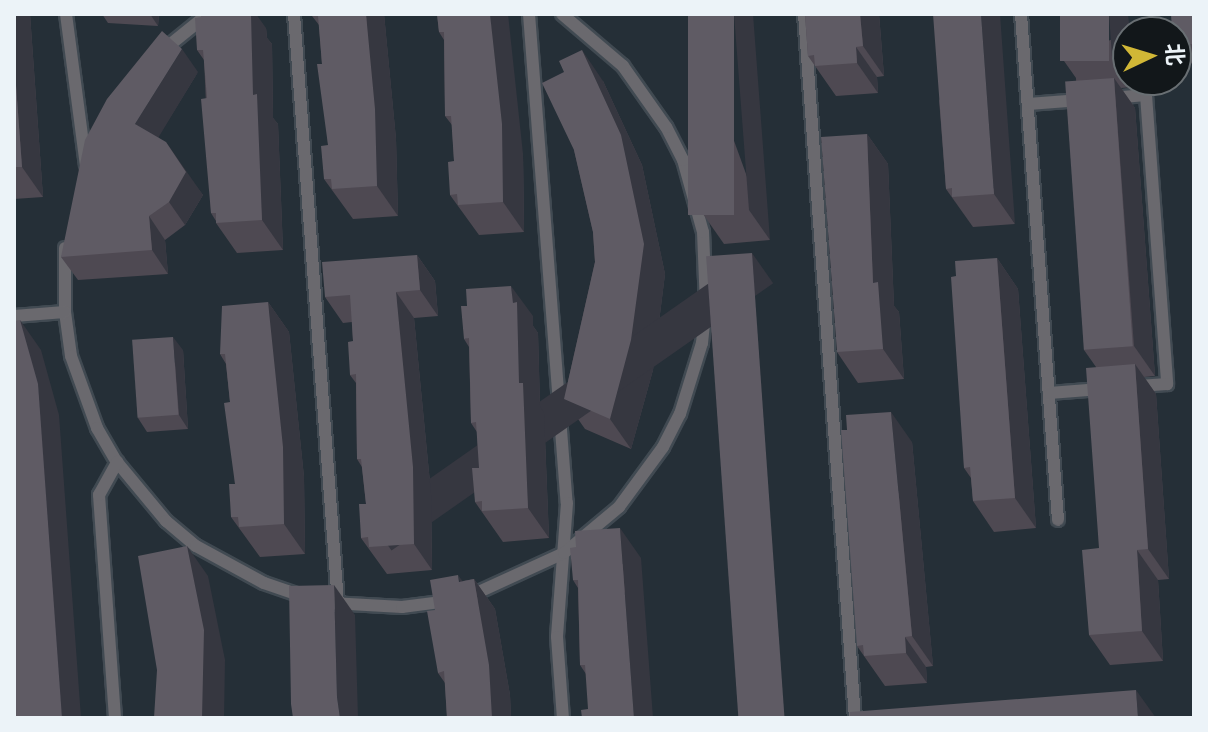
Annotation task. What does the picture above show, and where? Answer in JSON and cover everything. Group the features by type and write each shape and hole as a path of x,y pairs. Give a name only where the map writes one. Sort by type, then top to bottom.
{"lane":[{"path":"66,14 84,171 96,142"},
{"path":"146,67 208,14"},
{"path":"294,14 338,604"},
{"path":"529,14 567,503 557,637 563,718"},
{"path":"69,228 65,312 82,393 117,462 166,521 207,553 264,583 338,604 402,607 459,598 503,585 564,553 610,515 642,479 680,414 702,343 707,269 695,196 666,127 623,66 562,14"},
{"path":"804,14 855,718"},
{"path":"1021,14 1058,520"},
{"path":"1028,104 1146,95 1167,384 1049,393"},
{"path":"14,316 65,312"},
{"path":"115,718 99,495 117,462"}],"building":[{"path":"201,14 251,14 262,220 216,223 216,213 211,213 201,99 207,98 203,50 197,50 195,18 201,17"},
{"path":"312,14 366,14 375,109 377,186 332,189 331,179 324,179 321,146 328,145 317,64 322,64 318,16"},
{"path":"437,14 490,14 502,124 503,202 458,205 457,194 450,195 448,162 454,161 451,116 445,116 444,32 439,32"},
{"path":"688,14 734,14 734,215 688,215"},
{"path":"805,14 860,14 863,46 856,47 857,63 815,66 814,55 808,56"},
{"path":"933,14 981,14 994,194 952,197 952,188 946,189"},
{"path":"1060,14 1109,14 1109,61 1060,61"},
{"path":"1194,14 1194,44 1192,16 1171,16"},
{"path":"162,31 182,49 135,124 166,142 186,172 169,202 149,216 152,250 61,257 85,140 107,99"},
{"path":"582,50 621,135 644,244 631,340 610,419 564,399 595,262 593,232 574,150 542,83 564,72 559,61"},
{"path":"14,58 22,167 14,167"},
{"path":"1112,78 1133,346 1084,350 1065,81"},
{"path":"867,134 873,283 878,282 883,349 837,352 821,137"},
{"path":"752,253 785,718 738,718 706,256"},
{"path":"417,255 420,290 396,292 413,467 414,544 369,547 368,537 361,538 359,504 366,504 361,459 357,459 356,374 350,375 348,342 353,341 350,295 325,297 322,262"},
{"path":"997,258 1015,498 973,501 970,467 964,468 951,277 956,276 955,261"},
{"path":"511,286 513,303 517,302 528,508 482,511 482,501 475,502 472,468 479,468 476,422 471,423 469,338 464,339 461,306 467,306 466,289"},
{"path":"268,302 283,447 284,524 239,527 238,517 231,517 229,484 235,484 224,403 230,402 225,354 220,354 222,306"},
{"path":"20,320 38,384 62,718 14,718 14,321"},
{"path":"173,337 178,415 138,418 132,340"},
{"path":"1135,364 1148,549 1137,550 1142,631 1089,635 1082,550 1099,548 1086,368"},
{"path":"891,412 912,636 905,637 906,653 864,656 863,645 857,646 841,430 847,430 846,415"},
{"path":"620,528 634,718 582,718 581,710 588,709 585,665 580,665 578,580 573,580 570,548 576,547 575,531"},
{"path":"187,546 204,630 202,718 154,718 157,670 138,556"},
{"path":"458,575 459,582 474,579 489,665 492,718 447,718 444,671 438,673 427,611 435,610 430,580"},
{"path":"334,585 340,718 293,718 289,586"},
{"path":"1136,690 1138,718 850,718 850,712"}]}
